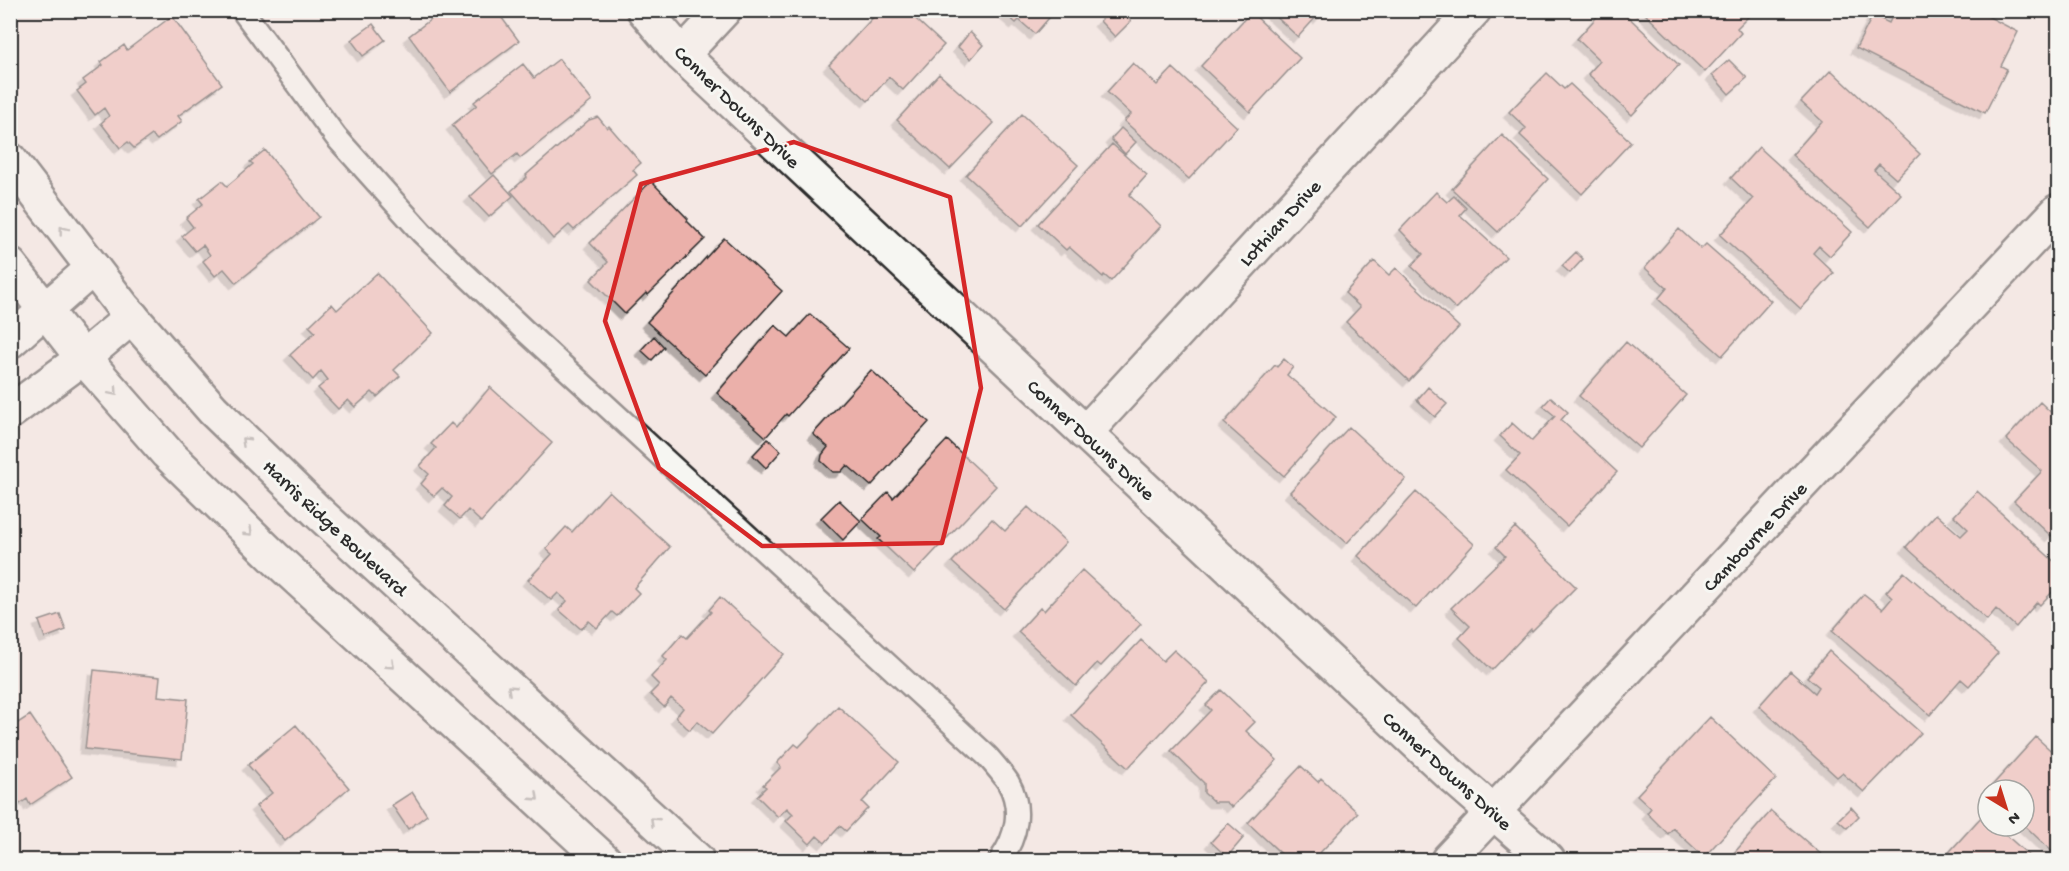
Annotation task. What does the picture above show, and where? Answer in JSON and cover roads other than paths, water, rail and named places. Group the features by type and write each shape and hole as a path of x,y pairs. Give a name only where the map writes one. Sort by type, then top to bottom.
{"street":[{"name":"Conner Downs Drive","path":"644,10 682,55 1452,776 1548,861"},
{"path":"682,55 724,10"},
{"name":"Lothian Drive","path":"1085,433 1474,10"},
{"name":"Harris Ridge Boulevard","path":"10,160 132,317 213,410 319,513 697,861"},
{"name":"Cambourne Drive","path":"1448,861 2058,211"},
{"path":"10,265 83,358 167,453 267,551 604,861"},
{"path":"10,341 93,268"},
{"path":"10,412 83,358 132,317"}],"lane":[{"path":"242,10 336,136 422,233 987,756 1008,783 1018,816 1010,847 1000,861"}]}
